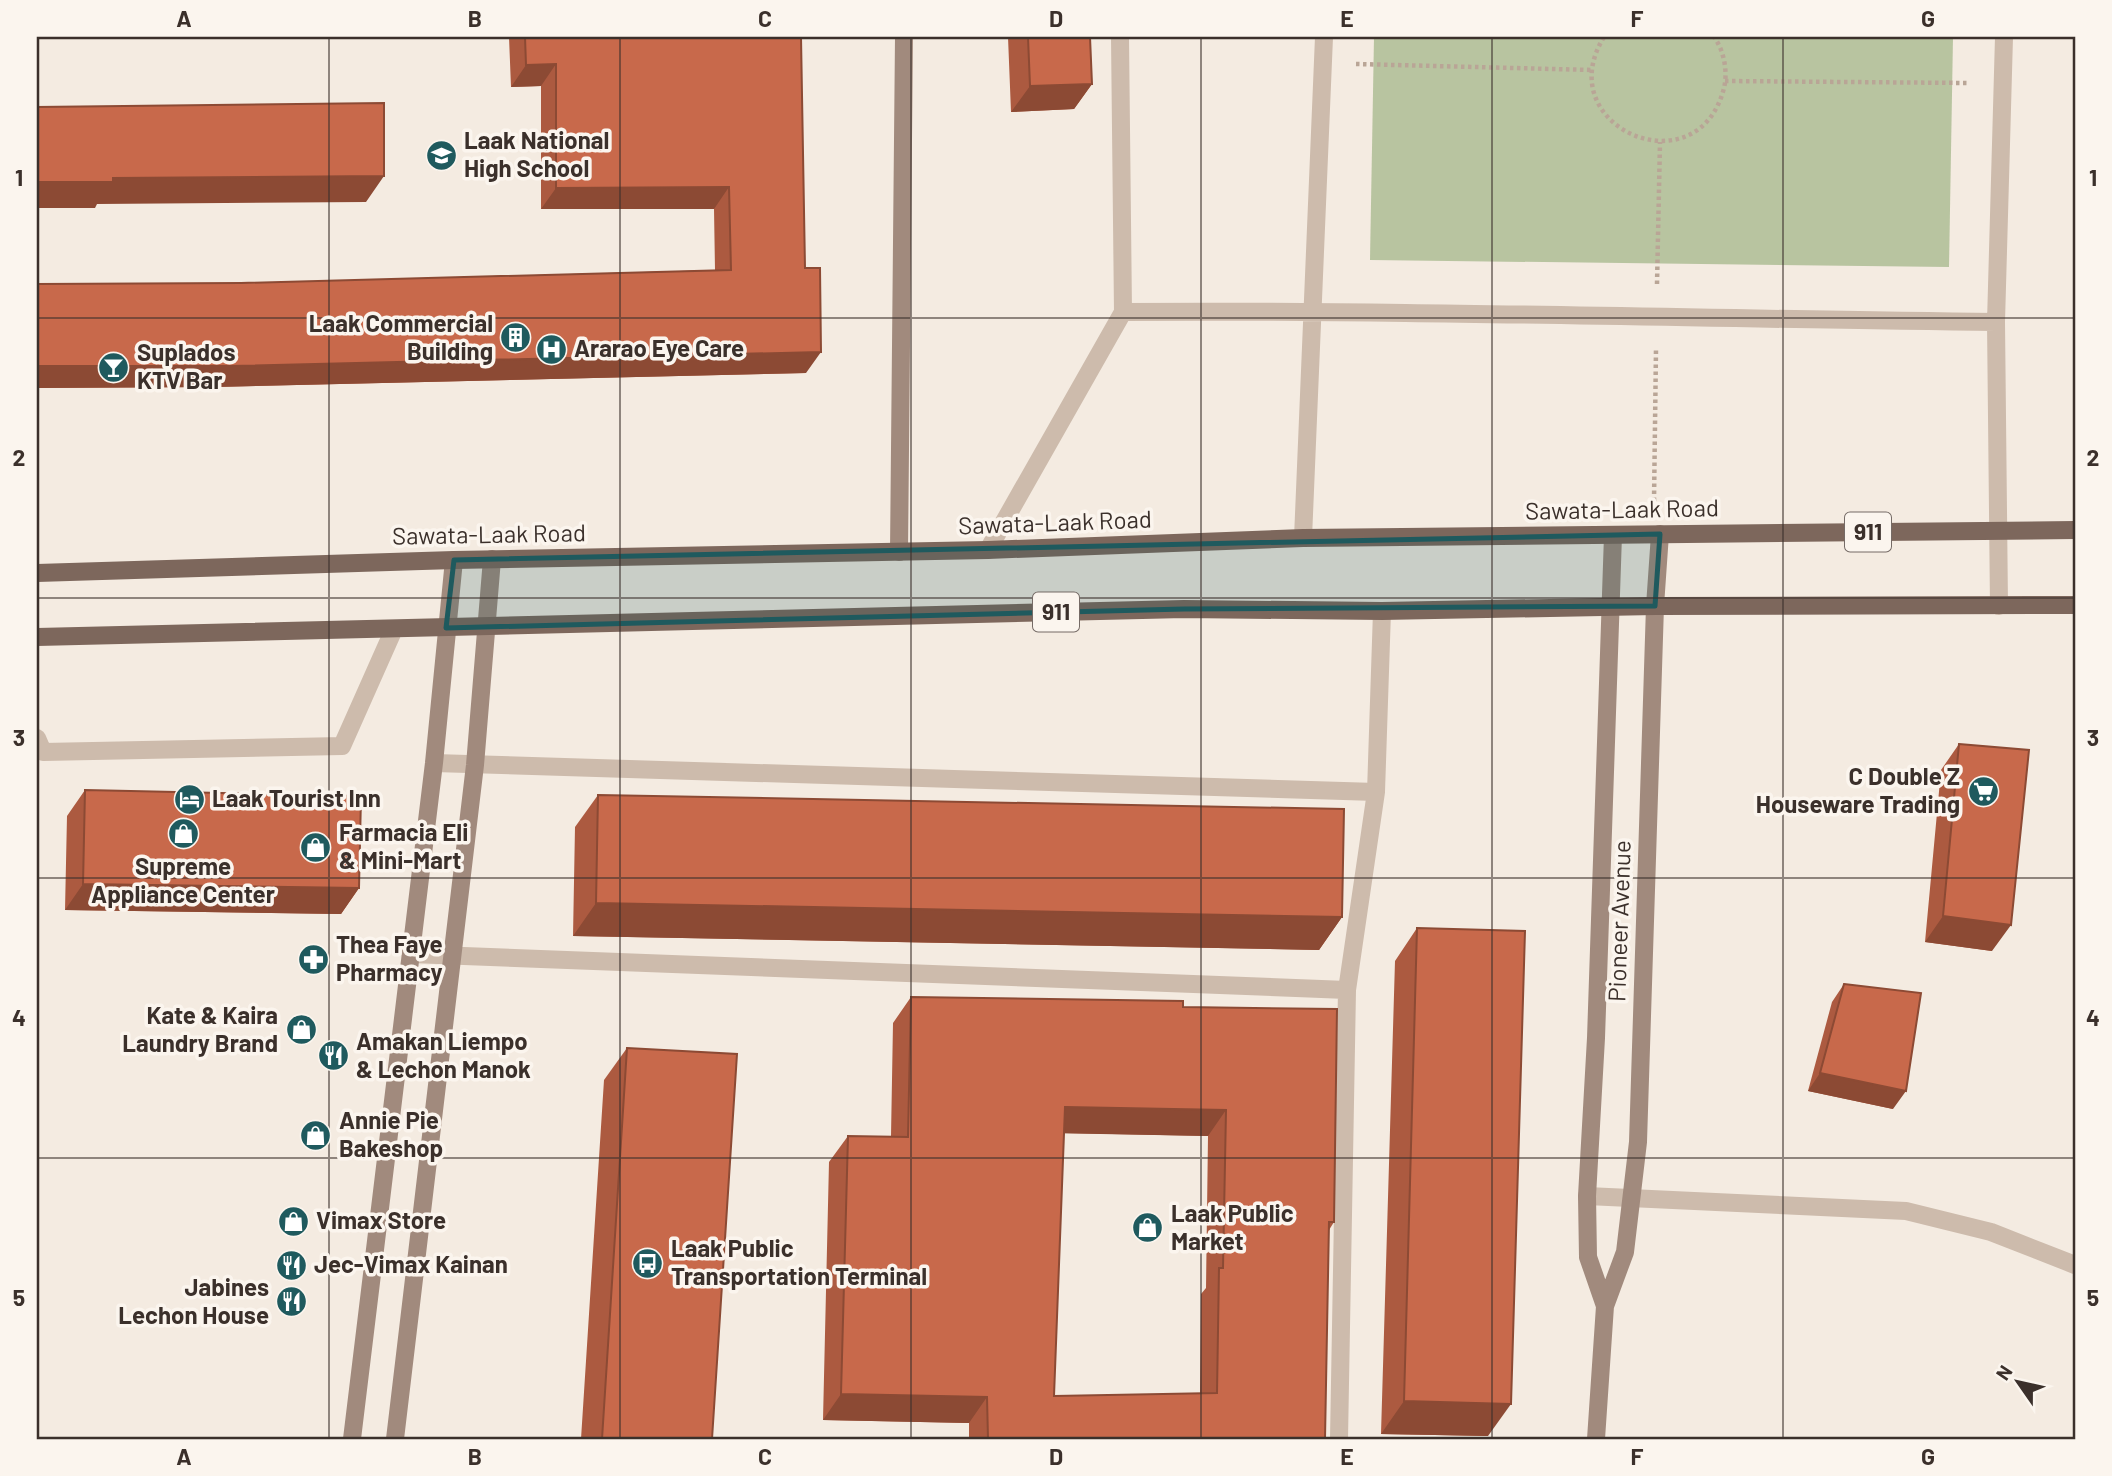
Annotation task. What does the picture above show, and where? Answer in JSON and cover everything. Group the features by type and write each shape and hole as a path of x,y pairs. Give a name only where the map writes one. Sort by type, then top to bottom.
{"main road":[{"name":"Sawata-Laak Road","path":"37,573 454,559 988,550 1303,538 2075,530"},
{"name":"911","path":"37,637 1184,609 1382,611 1654,606 2075,605"}],"street":[{"path":"899,552 904,37"},
{"name":"Pioneer Avenue","path":"1596,1439 1605,1306 1625,1252 1638,1142 1654,606 1660,534"},
{"name":"Pioneer Avenue","path":"1605,1306 1588,1257 1587,1196 1596,1038 1613,535"},
{"path":"352,1439 434,763 454,559"},
{"path":"395,1439 475,765 492,559"}],"lane":[{"path":"988,550 1123,312 1120,37"},
{"path":"1303,538 1324,37"},
{"path":"1999,606 1996,531 1996,322 2004,37"},
{"path":"1123,312 1313,311 1996,322"},
{"path":"1339,1439 1347,990 1376,792 1382,611"},
{"path":"37,738 43,752 342,746 394,629"},
{"path":"434,763 1376,792"},
{"path":"411,954 1347,990"},
{"path":"1587,1196 1906,1210 1991,1232 2075,1265"}],"path":[{"path":"1604,37 1597,49 1592,70 1594,92 1603,112 1618,128 1637,138 1660,142 1679,138 1696,130 1711,117 1721,100 1725,81 1724,62 1714,37"},
{"path":"1323,64 1592,70"},
{"path":"1725,81 2003,83"}],"highlighted area":[{"path":"1660,534 1655,606 1184,609 446,628 454,560"}],"green space":[{"path":"1374,37 1953,37 1949,267 1370,260"}],"building":[{"path":"525,37 801,37 805,268 820,268 821,352 230,366 37,366 37,284 241,283 731,270 729,187 556,188 556,64 526,65"},
{"path":"1028,37 1090,37 1092,84 1030,86"},
{"path":"384,103 384,176 113,178 113,182 37,182 37,107"},
{"path":"1959,744 2029,750 2011,925 1943,916"},
{"path":"85,790 361,796 359,888 83,884"},
{"path":"598,795 1344,809 1342,917 596,903"},
{"path":"1417,928 1525,931 1511,1404 1404,1401"},
{"path":"1844,984 1921,993 1906,1091 1820,1073"},
{"path":"911,997 1183,1001 1183,1007 1337,1009 1334,1222 1329,1222 1325,1439 988,1439 987,1397 841,1394 848,1136 908,1137","holes":["1065,1107 1226,1110 1217,1393 1054,1396"]},
{"name":"Laak Public Transportation Terminal","path":"627,1048 737,1054 712,1439 602,1439"}],"place":[{"name":"Laak National High School","path":"441,155"},
{"name":"Laak Commercial Building","path":"516,338"},
{"name":"Ararao Eye Care","path":"551,349"},
{"name":"Suplados KTV Bar","path":"114,367"},
{"name":"C Double Z Houseware Trading","path":"1983,791"},
{"name":"Laak Tourist Inn","path":"189,799"},
{"name":"Supreme Appliance Center","path":"183,833"},
{"name":"Farmacia Eli & Mini-Mart","path":"316,847"},
{"name":"Thea Faye Pharmacy","path":"313,959"},
{"name":"Kate & Kaira Laundry Brand","path":"301,1030"},
{"name":"Amakan Liempo & Lechon Manok","path":"333,1056"},
{"name":"Annie Pie Bakeshop","path":"316,1135"},
{"name":"Vimax Store","path":"293,1221"},
{"name":"Laak Public Market","path":"1148,1228"},
{"name":"Laak Public Transportation Terminal","path":"648,1263"},
{"name":"Jec-Vimax Kainan","path":"291,1265"},
{"name":"Jabines Lechon House","path":"292,1302"}]}
